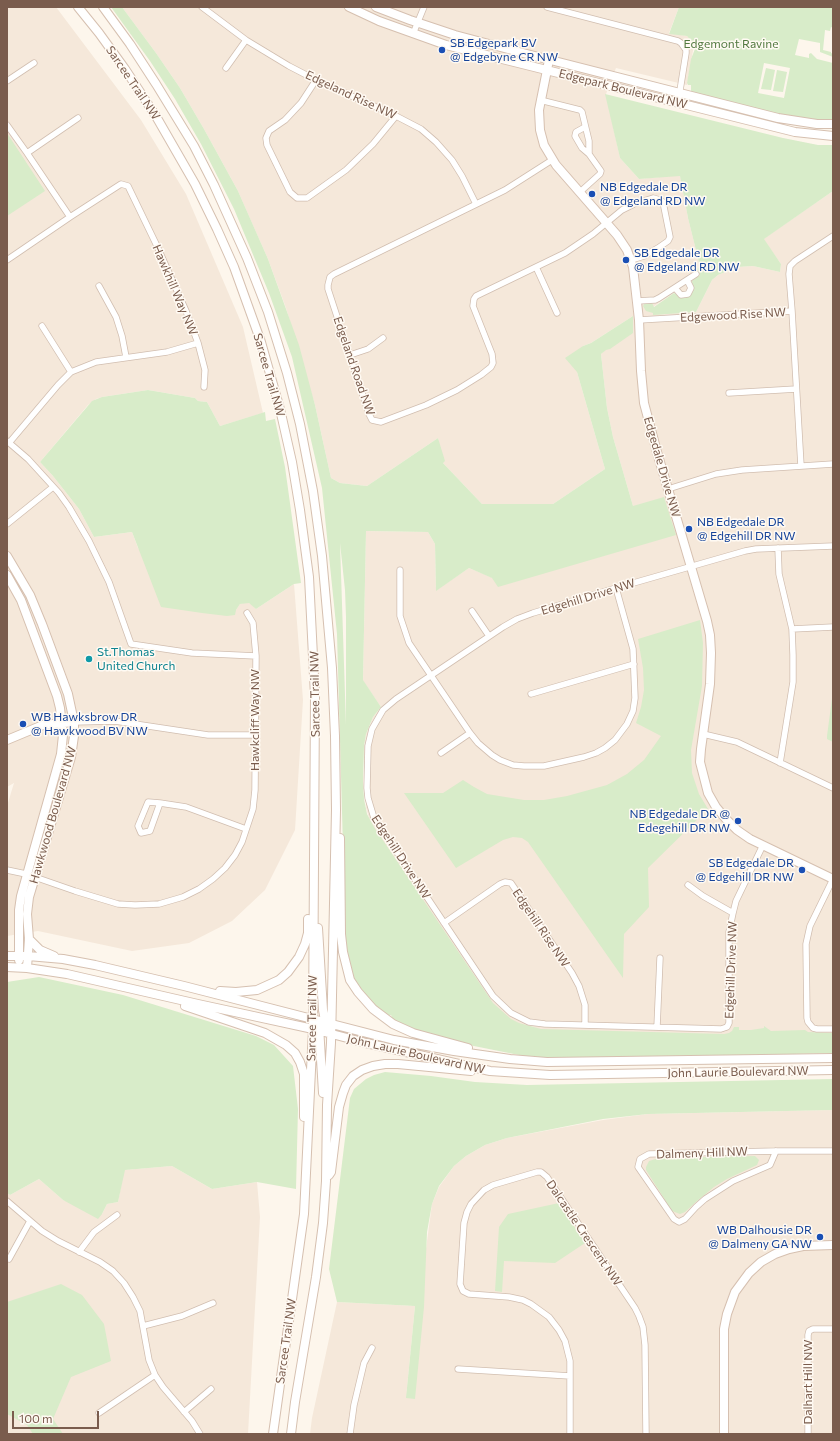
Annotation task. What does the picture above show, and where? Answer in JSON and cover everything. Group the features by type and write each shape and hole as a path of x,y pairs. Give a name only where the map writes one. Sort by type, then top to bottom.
{"main road":[{"name":"Sarcee Trail NW","path":"78,7 99,33 133,81 157,118 195,184 234,267 267,364 280,409 292,462 309,577 315,696 313,1019"},
{"name":"Sarcee Trail NW","path":"103,7 130,44 156,84 194,146 214,185 244,250 265,305 287,373 302,431 313,491 322,556 332,668 335,736 336,810 328,1023"},
{"name":"Edgepark Boulevard NW","path":"349,7 379,21 446,45 795,132 833,136"},
{"name":"Edgepark Boulevard NW","path":"376,7 455,35 549,60 778,118 817,124 833,124"},
{"name":"Edgedale Drive NW","path":"549,60 539,110 540,130 544,145 552,160 622,242 633,267 639,320 644,403 707,622 711,653 710,684 700,762 708,793 716,807 726,819 737,830 750,839 833,879"},
{"name":"Hawkwood Boulevard NW","path":"7,556 30,595 42,624 68,694 74,722 71,757 36,878 29,897 27,914 29,939 28,956 23,967"},
{"name":"Hawkwood Boulevard NW","path":"7,575 21,600 57,696 63,735 61,754 21,896 19,910 19,956 23,967"},
{"path":"7,740 43,725 74,722"},
{"path":"336,810 340,825 342,952 350,980 373,1009 393,1024 413,1033 449,1044 488,1053 491,1056"},
{"path":"184,986 224,992 251,991 268,986 279,980 294,966 305,944 308,933 310,831 315,817"},
{"path":"314,904 318,919 328,1023 327,1029 331,1033"},
{"path":"29,939 40,950 63,959"},
{"name":"John Laurie Boulevard NW","path":"7,956 63,959 184,986 394,1040 491,1056 548,1062 833,1058"},
{"name":"John Laurie Boulevard NW","path":"7,967 23,967 73,975 316,1029 396,1050 490,1071 550,1075 833,1070"},
{"path":"162,996 199,1011 265,1033 286,1044 295,1053 304,1074 304,1166 306,1187"},
{"path":"313,1019 318,1023 316,1029 324,1095 327,1105"},
{"name":"Sarcee Trail NW","path":"273,1434 304,1214 316,1029"},
{"name":"Sarcee Trail NW","path":"292,1434 295,1402 316,1277 323,1223 326,1181 327,1105 331,1033"},
{"path":"326,1181 331,1172 339,1107 346,1085 353,1076 362,1070 373,1066 398,1064 478,1072 490,1071"},
{"path":"724,1434 724,1329 727,1314 735,1292 749,1273 761,1262 775,1254 803,1246 833,1244"}],"street":[{"name":"Edgeland Rise NW","path":"202,7 246,40 267,53 316,80 396,116 420,129 436,142 458,168 476,204"},
{"path":"413,34 424,7"},
{"path":"547,7 678,41 683,45 686,53 678,103"},
{"path":"226,68 246,40"},
{"path":"7,81 34,63"},
{"path":"316,80 301,103 285,120 269,131 266,138 267,145 290,192 297,198 306,198 346,170 373,144 396,116"},
{"path":"540,100 580,111 589,141 589,154"},
{"path":"27,153 78,118"},
{"path":"7,125 70,217"},
{"path":"580,192 601,172 600,168 582,148 575,136 576,132 586,127"},
{"name":"Edgeland Road NW","path":"552,160 510,187 330,277 328,289 372,420 381,422 410,412 440,399 481,375 491,367 493,363 492,354 473,306 474,299 480,294 565,253 593,234 622,210 652,198 660,200 663,202 670,238 658,248 644,256 631,260"},
{"name":"Hawkhill Way NW","path":"7,260 121,184 128,186 172,279 198,343 168,352 96,362 71,372 8,442"},
{"path":"792,311 790,266 795,261 833,236"},
{"path":"536,268 557,313"},
{"path":"637,301 655,300 696,274"},
{"path":"675,288 681,295 688,294 691,289 687,280"},
{"path":"99,286 116,317 122,336 126,357"},
{"name":"Edgewood Rise NW","path":"639,320 792,311 800,466"},
{"path":"42,326 71,372"},
{"path":"350,356 368,350 383,338"},
{"path":"198,343 205,370 204,387"},
{"path":"729,393 796,389"},
{"name":"Hawkcliff Way NW","path":"7,870 26,874 118,904 135,905 159,904 183,897 199,889 213,879 225,868 235,855 242,842 253,809 255,790 254,735 256,656 192,653 130,644 109,582 89,541 69,508 53,487 28,459 8,442"},
{"path":"668,488 728,472 757,468 833,464"},
{"path":"7,524 53,487"},
{"name":"Edgehill Drive NW","path":"763,845 736,902 729,932 730,1023 728,1026 722,1029 537,1024 511,1013 493,996 374,818 368,798 367,788 368,746 372,729 386,707 489,636 517,619 616,588 745,551 833,546"},
{"path":"778,548 779,574 792,629 793,682 780,763"},
{"path":"400,570 399,606 402,625 409,643 478,743 492,756 513,765 544,766 584,757 605,748 615,740 624,729 630,717 635,698 634,664 633,649 616,588"},
{"path":"472,611 489,636"},
{"path":"247,613 253,623 256,656"},
{"path":"792,629 833,627"},
{"path":"531,694 634,664"},
{"path":"74,722 115,721 208,735 254,735"},
{"path":"441,753 470,733"},
{"path":"703,734 737,742 833,788"},
{"path":"160,803 150,831 141,833 138,826 148,802 160,803 186,807 246,829"},
{"path":"833,879 810,926 806,944 808,1022 813,1028 816,1029 833,1029"},
{"name":"Edgehill Rise NW","path":"444,923 500,884 505,882 511,883 576,980 585,1005 585,1025"},
{"path":"688,885 703,896 733,913"},
{"path":"657,1027 660,958"},
{"name":"Dalmeny Hill NW","path":"776,1151 770,1165 733,1181 716,1191 696,1207 685,1219 679,1222 674,1219 638,1167 640,1159 649,1154 776,1151 833,1150"},
{"name":"Dalcastle Crescent NW","path":"570,1434 570,1362 565,1341 559,1330 549,1317 540,1309 523,1300 509,1297 469,1294 463,1291 460,1284 464,1223 471,1204 484,1190 493,1184 537,1172 541,1172 547,1177 635,1308 643,1327 645,1345 646,1434"},
{"path":"7,1201 42,1231 106,1266 124,1283 137,1304 143,1326 149,1360 155,1375 163,1387 192,1421 200,1434"},
{"path":"79,1252 94,1232 118,1215"},
{"path":"9,1259 30,1221"},
{"path":"143,1326 182,1316 212,1303"},
{"name":"Dalhart Hill NW","path":"808,1434 808,1335 813,1329 833,1329"},
{"path":"350,1434 354,1405 364,1363 372,1348"},
{"path":"458,1369 570,1376"},
{"path":"99,1412 155,1375"},
{"path":"184,1412 211,1389"}],"shaded area":[{"path":"7,7 56,7 141,120 186,194 243,327 263,413 220,426 207,402 198,401 195,398 148,390 102,397 96,399 88,405 40,462 79,509 94,537 132,532 138,548 236,610 240,604 246,602 252,604 256,609 294,584 303,700 295,830 265,890 232,921 189,943 132,951 38,931 7,936 7,806 14,783 7,787"},
{"path":"122,7 679,7 669,33 687,36 694,45 687,85 616,68 606,94 620,158 639,179 680,175 688,218 700,266 697,269 700,275 693,286 690,296 682,298 674,293 647,311 696,312 712,280 718,275 737,267 753,266 780,272 781,264 763,239 833,191 833,1038 525,1030 497,1011 372,829 366,807 364,746 366,734 373,717 381,707 363,681 366,531 428,532 435,544 436,590 469,568 493,578 633,506 613,437 607,408 601,354 633,316 591,343 583,346 577,372 605,469 553,504 482,504 443,463 438,438 367,486 340,483 331,478 315,405 286,308 268,259 238,191 180,88"},
{"path":"833,1110 833,1434 310,1434 312,1418 337,1302 415,1306 406,1398 432,1204 439,1187 454,1166 466,1156 485,1145 507,1138 603,1120 648,1114"},
{"path":"172,1166 212,1189 257,1182 260,1217 248,1434 7,1434 7,1193 10,1195 39,1179 63,1200 102,1214 107,1204 118,1202 124,1170"}],"green space":[{"path":"111,7 122,7 156,53 180,88 238,191 268,259 299,345 315,405 331,478 340,483 367,486 438,438 445,461 443,463 482,504 553,504 605,469 577,372 565,358 633,316 633,333 601,354 607,408 613,437 633,506 664,497 676,535 498,587 492,578 469,568 436,591 435,544 428,532 366,531 363,680 381,707 373,717 366,734 364,746 363,782 367,814 374,827 493,1003 511,1019 519,1023 541,1029 724,1034 732,1031 734,1027 739,1027 739,1030 764,1028 764,1026 771,1031 805,1030 808,1032 833,1033 833,1053 602,1059 529,1057 469,1045 419,1031 399,1023 390,1018 392,1016 390,1015 388,1017 379,1011 359,988 353,978 346,954 337,634 322,488 292,357 269,293 234,209 201,144 175,99","holes":["340,543 346,617 346,725"]},
{"name":"Edgemont Ravine","path":"679,7 833,7 833,28 831,27 830,31 825,30 823,50 831,52 833,57 820,52 820,43 799,39 795,55 809,58 809,54 811,53 817,59 833,63 833,121 786,116 691,91 691,85 688,85 687,83 691,59 695,49 693,43 687,36 669,34","holes":["764,63 790,68 784,98 758,93"]},
{"path":"766,68 775,70 771,90 761,89"},
{"path":"777,70 787,72 783,92 773,91"},
{"path":"605,94 783,138 818,145 833,145 833,191 764,239 781,264 780,272 753,266 737,267 718,275 712,280 696,312 653,315 653,313 646,311 643,306 645,303 652,303 654,307 674,293 682,298 690,296 693,290 692,281 700,275 697,269 700,266 688,218 680,176 639,179 620,158"},
{"path":"7,133 45,191 7,216"},
{"path":"148,390 195,398 198,401 207,402 220,426 265,412 266,421 275,419 285,467 301,583 294,584 256,609 249,603 240,604 235,615 227,616 161,607 132,532 94,537 79,509 40,462 92,401 102,397"},
{"path":"700,620 703,643 702,686 691,750 692,773 699,794 708,809 648,868 649,907 624,934 623,978 528,842 522,838 513,837 503,840 456,868 404,793 443,793 463,780 487,794 524,800 544,800 567,796 607,785 627,774 644,760 661,736 636,723 644,690 643,668 638,639"},
{"path":"833,691 833,742 827,739 827,736"},
{"path":"39,977 123,995 256,1036 274,1045 293,1066 298,1109 296,1189 257,1182 212,1189 172,1166 125,1170 118,1202 107,1204 98,1219 63,1200 39,1179 10,1195 7,1193 7,982"},
{"path":"385,1072 475,1082 527,1085 833,1079 833,1110 648,1114 603,1119 507,1138 485,1145 466,1156 454,1166 439,1186 432,1204 427,1232 424,1307 415,1399 406,1398 415,1306 337,1302 329,1269 350,1098 354,1089 366,1079"},
{"path":"755,1156 759,1160 757,1165 727,1179 714,1187 685,1212 680,1214 672,1211 646,1170 649,1161 659,1158"},
{"path":"559,1203 585,1243 555,1263 504,1261 502,1292 495,1291 499,1227 508,1214"},
{"path":"61,1284 82,1295 104,1324 111,1361 71,1377 53,1419 63,1434 33,1434 27,1425 7,1414 7,1302"}],"place":[{"name":"SB Edgepark BV @ Edgebyne CR NW","path":"442,50"},
{"name":"NB Edgedale DR @ Edgeland RD NW","path":"592,194"},
{"name":"SB Edgedale DR @ Edgeland RD NW","path":"626,260"},
{"name":"NB Edgedale DR @ Edgehill DR NW","path":"689,529"},
{"name":"St.Thomas United Church","path":"89,659"},
{"name":"WB Hawksbrow DR @ Hawkwood BV NW","path":"23,724"},
{"name":"NB Edgedale DR @ Edegehill DR NW","path":"738,821"},
{"name":"SB Edgedale DR @ Edgehill DR NW","path":"802,870"},
{"name":"WB Dalhousie DR @ Dalmeny GA NW","path":"820,1237"}]}
